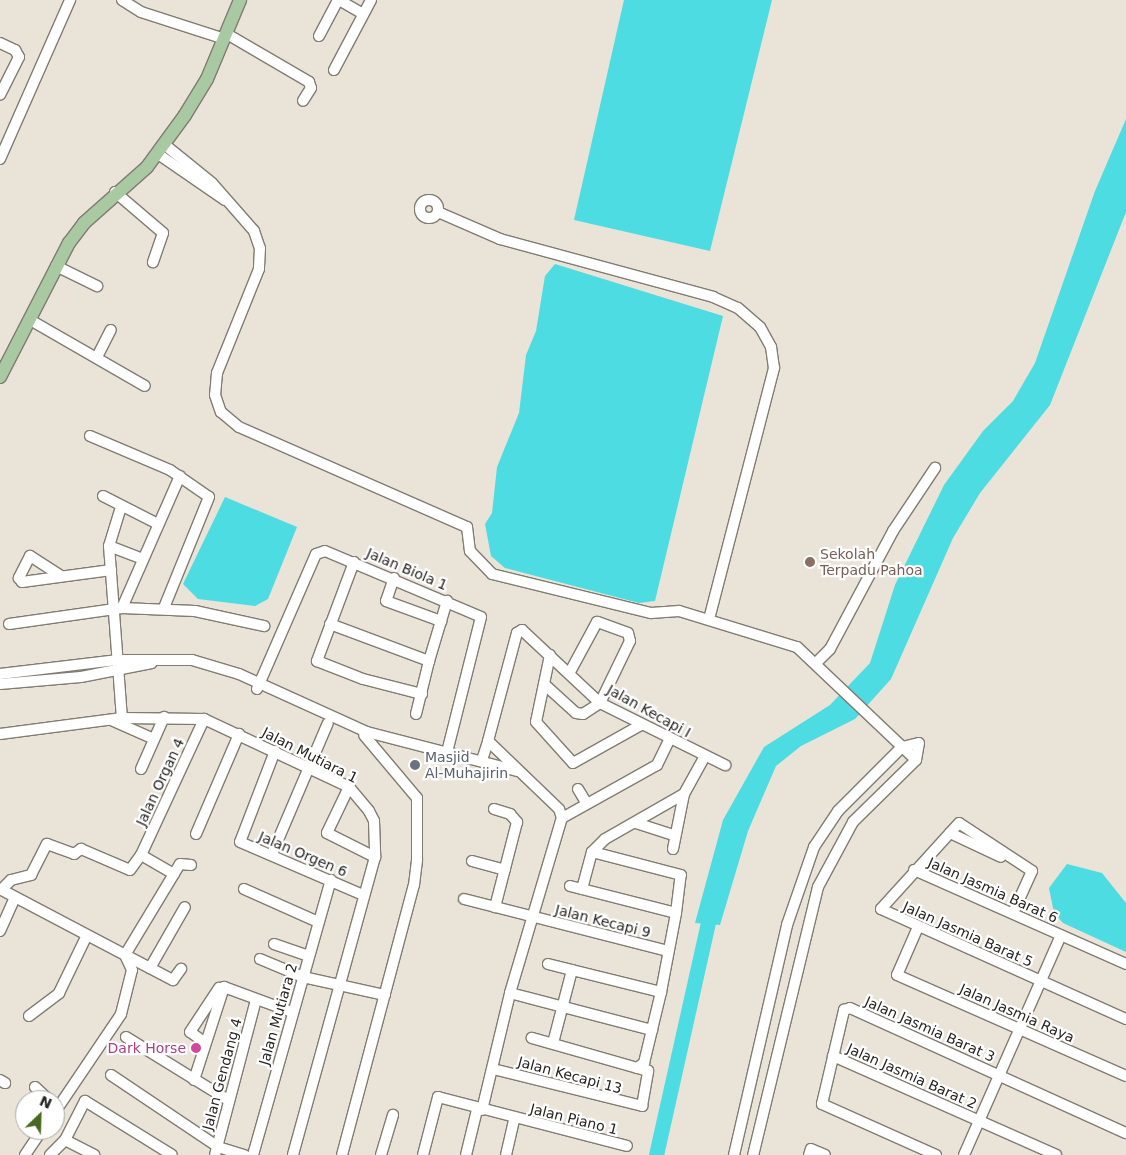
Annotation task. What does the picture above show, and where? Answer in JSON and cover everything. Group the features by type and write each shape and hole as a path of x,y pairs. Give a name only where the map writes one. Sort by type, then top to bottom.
{"main road":[{"path":"0,377 32,321 56,266 84,223 162,149 206,79 226,37 240,0"}],"street":[{"path":"0,158 70,0"},
{"path":"122,0 226,37 309,82 311,88 303,101"},
{"path":"319,36 338,0 363,14"},
{"path":"334,70 371,0"},
{"path":"0,43 18,54 0,95"},
{"path":"162,149 203,175 254,231 259,262 217,373 215,395 221,412 239,427 467,527 470,551 492,574 651,613 679,611 778,638 816,663 902,746"},
{"path":"162,149 196,184 230,203"},
{"path":"196,184 203,175"},
{"path":"115,192 163,233 153,262"},
{"path":"438,212 500,239 713,297 738,308 760,327 772,347 774,368 709,619"},
{"path":"56,266 98,286"},
{"path":"32,321 98,355 145,386"},
{"path":"98,355 111,330"},
{"path":"90,436 180,476 210,501 164,608"},
{"path":"816,663 830,649 892,531 935,468"},
{"path":"119,608 180,476"},
{"path":"103,496 121,507 158,524"},
{"path":"121,507 109,546 111,570 119,608 118,665 122,718"},
{"path":"109,546 143,559"},
{"name":"Jalan Biola 1","path":"258,686 320,550 394,578 481,617 448,752"},
{"path":"61,576 30,556 19,578 22,582 111,570"},
{"path":"354,562 317,661 363,680 422,694"},
{"path":"394,578 386,601 441,621"},
{"path":"416,714 447,601"},
{"path":"9,624 119,608 164,608 264,626"},
{"path":"544,684 576,713 583,714 600,703 630,641 628,632 597,622 570,672"},
{"path":"330,624 429,661"},
{"name":"Jalan Kecapi I","path":"488,741 517,633 522,630 570,672 600,703 669,740 725,765"},
{"path":"550,655 537,725 573,763 640,725"},
{"path":"0,674 152,663 184,664 258,686 366,733 417,798 414,886 342,1155"},
{"path":"0,684 118,665"},
{"path":"258,686 328,723 482,760 519,771"},
{"path":"141,769 164,717"},
{"name":"Jalan Mutiara 1","path":"0,734 122,718 164,717 204,719 349,787 374,821 375,857 293,1155"},
{"name":"Jalan Organ 4","path":"141,855 204,719"},
{"path":"111,720 154,739"},
{"path":"272,854 328,723"},
{"path":"196,834 239,734"},
{"path":"562,818 657,765 669,740"},
{"path":"466,1155 493,1069 510,993 531,917 562,818 559,809 488,741 482,760"},
{"path":"734,1155 800,880 838,811 902,746 918,743 916,760 853,822 818,887 753,1155"},
{"name":"Jalan Orgen 6","path":"274,751 239,840 363,895"},
{"path":"674,849 674,836 684,794 705,756"},
{"path":"349,787 327,833 375,857"},
{"path":"578,789 587,804"},
{"path":"582,889 592,852 605,839 684,794"},
{"path":"494,809 510,814 517,822 495,907"},
{"path":"636,823 674,836"},
{"path":"914,870 959,823 1032,870"},
{"path":"950,833 1032,870"},
{"path":"174,874 141,855 128,870 81,849 74,854 47,844 31,875 10,880 0,890 173,980 182,969"},
{"path":"532,1038 637,1068 644,1063 661,992 681,875 592,852"},
{"path":"472,861 506,870"},
{"path":"125,955 182,862 191,866"},
{"name":"Jalan Jasmia Barat 5","path":"914,870 882,904 884,912 1126,1019"},
{"name":"Jalan Jasmia Barat 6","path":"914,870 1126,964"},
{"path":"1013,913 1032,870"},
{"name":"Jalan Mutiara 2","path":"253,1155 316,921 331,880"},
{"path":"570,886 676,913"},
{"path":"244,889 316,921"},
{"path":"1,927 15,898"},
{"name":"Jalan Kecapi 9","path":"464,899 668,951"},
{"path":"150,968 185,907"},
{"name":"Jalan Jasmia Raya","path":"918,927 897,975 1126,1076"},
{"path":"29,1016 58,993 87,935"},
{"path":"964,1155 1061,935"},
{"path":"274,944 308,956"},
{"path":"65,1096 121,1014 132,970 125,955"},
{"path":"260,959 302,977 340,987 385,995"},
{"path":"548,964 661,992"},
{"path":"552,1043 572,970"},
{"path":"224,987 292,1012"},
{"path":"204,1042 190,1032 224,987"},
{"path":"194,1080 204,1042 224,987"},
{"path":"510,993 652,1030"},
{"name":"Jalan Gendang 4","path":"217,1151 228,1100 256,1000"},
{"name":"Jalan Jasmia Barat 3","path":"833,1056 844,1010 850,1008 1126,1133"},
{"path":"126,1037 228,1100"},
{"path":"833,1056 822,1104 936,1155"},
{"name":"Jalan Jasmia Barat 2","path":"833,1056 1056,1155"},
{"name":"Jalan Kecapi 13","path":"493,1069 641,1107 649,1072 637,1068"},
{"path":"111,1074 217,1151 245,1155"},
{"path":"35,1087 38,1090"},
{"name":"Jalan Piano 1","path":"423,1155 438,1096 514,1119 627,1146"},
{"path":"50,1155 65,1140 86,1101 172,1155"},
{"path":"381,1155 393,1115"},
{"path":"508,1154 514,1119"},
{"path":"25,1155 35,1140"},
{"path":"65,1140 79,1151 94,1155"},
{"path":"810,1152 825,1155"}],"water":[{"path":"624,0 772,0 710,251 574,220"},
{"path":"1126,119 1126,212 1050,405 980,493 953,538 891,679 855,719 801,746 776,766 748,831 720,925 695,923 723,820 764,747 830,705 870,663 895,585 944,485 983,431 1013,401 1035,363 1095,191"},
{"path":"555,264 723,316 655,601 639,603 505,568 491,556 485,524 492,513 497,467 519,413 526,355 536,331 545,276"},
{"path":"225,497 297,527 268,599 255,606 198,599 183,584"},
{"path":"1067,864 1102,873 1126,903 1126,952 1063,923 1054,913 1049,888"}],"waterway":[{"path":"656,1155 712,905"}],"place":[{"name":"Sekolah Terpadu Pahoa","path":"810,562"},
{"name":"Masjid Al-Muhajirin","path":"415,765"},
{"name":"Dark Horse","path":"196,1048"}]}
